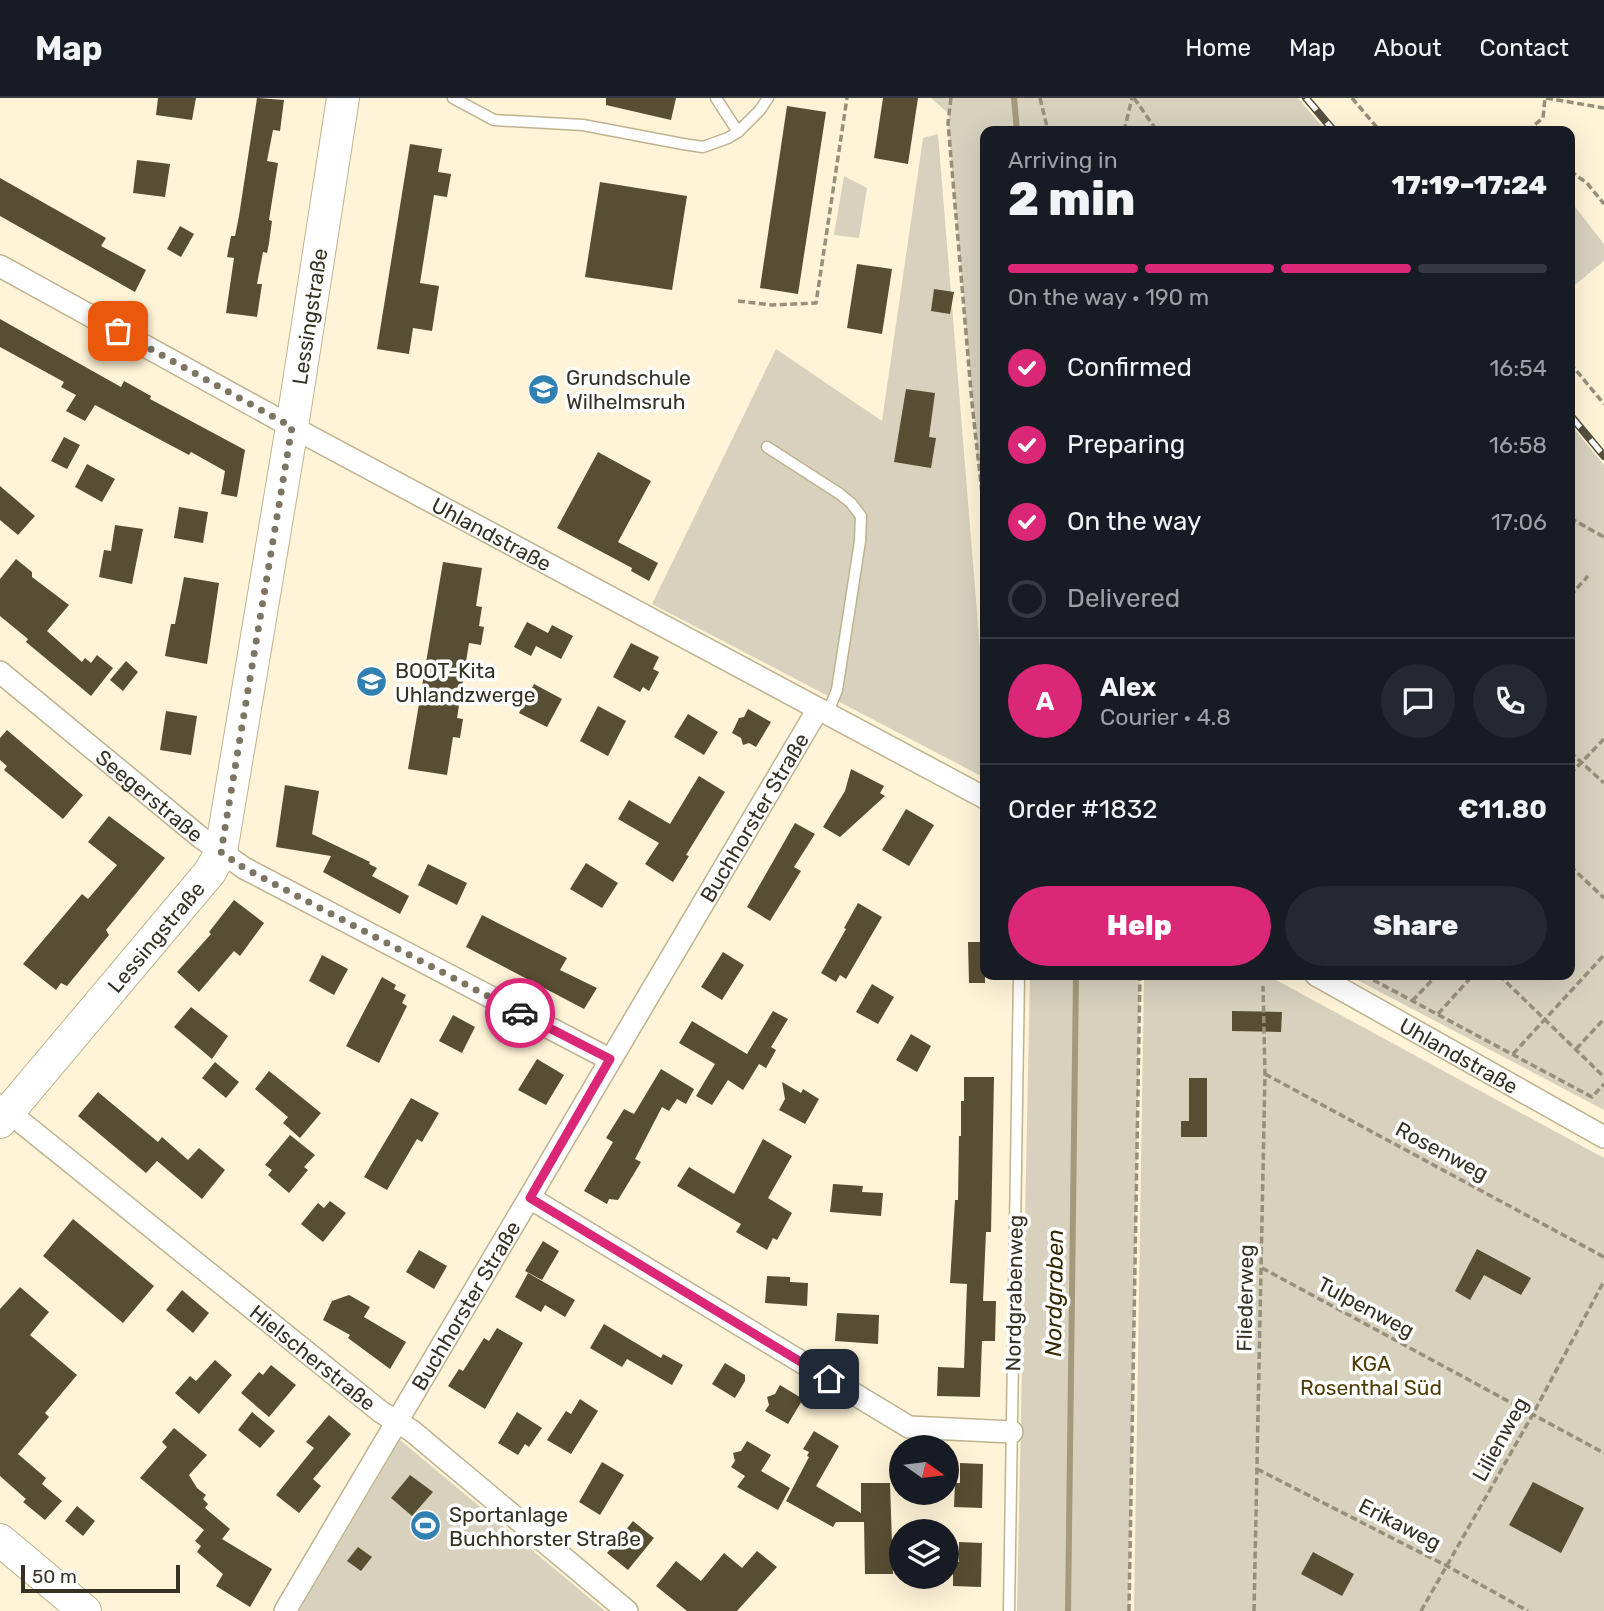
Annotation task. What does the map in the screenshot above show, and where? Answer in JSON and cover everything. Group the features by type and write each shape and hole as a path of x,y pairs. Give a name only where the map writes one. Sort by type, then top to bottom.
{"street":[{"name":"Lessingstraße","path":"3,1113 210,872 221,852 292,427 343,98"},
{"name":"Uhlandstraße","path":"0,267 292,427 980,795"},
{"name":"Seegerstraße","path":"0,672 244,868 610,1059"},
{"name":"Buchhorster Straße","path":"285,1611 610,1059 822,712"},
{"name":"Uhlandstraße","path":"1325,980 1604,1137"},
{"name":"Hielscherstraße","path":"3,1113 381,1412 412,1431 626,1611"},
{"path":"530,1198 909,1427 1012,1432"},
{"path":"0,1540 85,1611"}],"lane":[{"path":"453,98 494,120 583,125 703,147 738,132 768,98"},
{"path":"716,98 738,132"},
{"path":"767,447 840,494 861,516 860,541 837,690 822,712"},
{"name":"Nordgrabenweg","path":"1009,1611 1020,980"}],"path":[{"path":"738,301 772,305 816,303 847,98"},
{"path":"951,98 948,123 980,476"},
{"path":"1125,126 1133,98"},
{"path":"1133,98 1153,126"},
{"path":"1352,98 1376,126"},
{"path":"1533,126 1543,118 1546,98 1604,108"},
{"path":"1040,100 1047,126"},
{"path":"1575,175 1587,183 1604,204"},
{"path":"1575,369 1604,404"},
{"path":"1575,521 1604,537"},
{"path":"1575,590 1588,576"},
{"path":"1575,769 1604,738"},
{"path":"1575,757 1604,783"},
{"path":"1575,871 1604,898"},
{"path":"1599,893 1604,887"},
{"path":"1512,1054 1604,955"},
{"path":"1129,1611 1140,980"},
{"path":"1373,980 1592,1097 1604,1084"},
{"path":"1412,1001 1432,980"},
{"path":"1438,1014 1469,980"},
{"path":"1504,980 1604,1077"},
{"name":"Fliederweg","path":"1254,1611 1262,1268 1264,986"},
{"path":"1576,1049 1604,1019"},
{"name":"Rosenweg","path":"1265,1074 1604,1256"},
{"name":"Tulpenweg","path":"1262,1268 1604,1453"},
{"name":"Lilienweg","path":"1421,1611 1533,1414 1604,1281"},
{"name":"Erikaweg","path":"1256,1469 1447,1566 1528,1611"}],"green space":[{"path":"931,98 1298,98 1322,126 980,126 980,484 949,114"},
{"path":"938,134 980,649 980,775 652,604 776,349 882,421 923,138"},
{"path":"844,176 867,188 859,238 834,235"},
{"path":"1575,207 1604,244 1604,261 1575,285"},
{"path":"1575,430 1604,465 1604,1110 1357,980 1575,980"},
{"path":"1030,980 1140,980 1129,1611 1017,1611"},
{"name":"KGA Rosenthal Süd","path":"1144,980 1276,980 1604,1158 1604,1611 1134,1611"},
{"name":"Sportanlage Buchhorster Straße","path":"400,1440 605,1611 299,1611"}],"building":[{"path":"158,98 196,98 192,120 156,115"},
{"path":"257,98 284,100 280,131 273,130 267,161 278,163 269,220 272,221 269,243 267,253 263,252 257,284 262,284 257,317 226,313 234,258 227,257 239,216"},
{"path":"606,98 676,98 671,120 606,105"},
{"path":"883,98 918,98 908,164 874,158"},
{"path":"787,106 826,112 798,294 760,288"},
{"path":"410,144 442,149 438,172 451,174 447,197 434,195 420,283 439,286 432,331 413,328 409,354 377,349"},
{"path":"137,160 170,164 165,197 133,193"},
{"path":"0,178 106,238 101,246 146,270 135,292 0,216"},
{"path":"600,182 687,196 672,290 585,277"},
{"path":"180,226 194,234 181,257 167,249"},
{"path":"857,264 892,269 882,334 847,328"},
{"path":"934,289 954,292 950,314 931,311"},
{"path":"0,319 121,387 124,381 151,396 150,399 245,450 237,497 221,494 225,471 191,452 189,455 95,405 85,421 66,411 76,395 61,387 64,382 0,347"},
{"path":"906,389 935,393 929,437 936,438 931,468 894,462"},
{"path":"64,437 80,445 67,469 51,461"},
{"path":"598,452 651,481 618,542 658,563 649,581 631,571 632,568 557,528"},
{"path":"87,464 115,479 102,502 75,487"},
{"path":"0,486 35,516 18,535 0,520"},
{"path":"179,507 208,512 203,543 174,538"},
{"path":"115,525 143,529 132,584 99,577 104,550 111,551"},
{"path":"16,559 32,572 32,577 69,605 47,631 82,662 85,658 91,663 97,655 113,668 91,696 26,642 28,639 0,616 0,579"},
{"path":"443,562 482,568 476,606 482,607 479,626 484,627 481,645 469,643 457,718 463,719 460,738 453,737 447,775 408,769"},
{"path":"184,577 219,583 207,664 165,656 171,624 175,624"},
{"path":"527,622 548,633 552,625 573,636 561,659 536,646 531,656 514,647"},
{"path":"631,643 659,657 653,669 659,672 649,691 643,687 640,692 613,677"},
{"path":"126,661 138,672 123,691 110,680"},
{"path":"534,684 562,699 547,727 519,713"},
{"path":"598,706 626,721 608,756 580,741"},
{"path":"748,709 771,722 756,747 749,743 743,745 741,738 732,733 739,718 744,717"},
{"path":"166,711 197,716 191,755 160,750"},
{"path":"688,714 718,732 704,755 674,737"},
{"path":"7,730 83,795 63,819 4,770 7,766 0,760 0,738"},
{"path":"851,769 884,786 880,793 885,796 840,837 823,827 845,791"},
{"path":"699,776 725,792 686,855 689,856 673,882 645,864 659,843 618,819 629,800 670,824"},
{"path":"285,785 319,791 312,834 370,862 369,864 377,868 372,876 409,896 400,914 323,872 331,856 276,847"},
{"path":"906,809 934,825 909,866 882,850"},
{"path":"109,816 165,858 106,930 109,935 67,986 61,983 56,990 23,964 82,894 88,899 117,865 88,842"},
{"path":"795,823 815,834 794,867 801,871 770,921 747,907"},
{"path":"586,863 618,883 602,908 570,889"},
{"path":"428,864 467,883 457,905 418,885"},
{"path":"234,900 264,923 240,956 234,951 199,992 177,972 211,934 209,932"},
{"path":"858,903 882,917 846,979 840,975 836,982 821,973"},
{"path":"482,915 567,958 560,970 597,988 584,1009 466,947"},
{"path":"968,942 980,942 980,980 985,980 985,983 969,983"},
{"path":"723,952 744,965 722,1000 701,987"},
{"path":"322,955 348,969 334,995 309,981"},
{"path":"382,977 396,985 394,989 406,995 402,1003 407,1006 379,1063 346,1046"},
{"path":"872,984 894,997 878,1024 856,1012"},
{"path":"191,1007 228,1036 212,1059 174,1027"},
{"path":"773,1011 788,1019 771,1047 776,1050 766,1068 759,1064 743,1090 728,1080 712,1105 696,1096 715,1064 679,1043 692,1021 747,1054"},
{"path":"1232,1011 1282,1012 1281,1032 1232,1031"},
{"path":"453,1015 475,1027 462,1053 439,1041"},
{"path":"911,1034 931,1046 917,1072 896,1060"},
{"path":"537,1059 564,1075 546,1105 518,1090"},
{"path":"215,1062 239,1082 226,1098 202,1078"},
{"path":"661,1069 694,1089 686,1104 677,1099 669,1111 662,1107 635,1159 641,1162 618,1200 609,1199 607,1204 584,1191 613,1142 606,1138 624,1109 634,1114"},
{"path":"269,1071 321,1113 300,1138 283,1123 288,1117 255,1089"},
{"path":"964,1077 994,1077 991,1232 986,1232 983,1301 996,1301 995,1341 982,1341 980,1397 937,1396 938,1367 964,1368 967,1284 950,1283 955,1200 958,1200 959,1136"},
{"path":"1189,1078 1207,1078 1207,1137 1181,1137 1181,1121 1189,1121"},
{"path":"782,1082 801,1093 803,1089 819,1099 805,1124 779,1110 785,1099"},
{"path":"98,1092 158,1142 162,1137 188,1160 199,1148 225,1170 202,1199 157,1161 146,1173 78,1116"},
{"path":"411,1098 439,1113 422,1142 417,1139 387,1190 364,1177"},
{"path":"290,1135 315,1155 304,1167 308,1170 289,1193 268,1175 272,1170 265,1165"},
{"path":"763,1139 792,1156 768,1198 792,1213 777,1240 773,1238 767,1250 736,1232 741,1224 677,1186 689,1167 734,1194"},
{"path":"833,1184 863,1186 862,1192 883,1193 881,1216 830,1212"},
{"path":"330,1201 346,1213 323,1242 301,1224 318,1203 324,1208"},
{"path":"73,1219 154,1286 123,1323 43,1256"},
{"path":"543,1241 559,1251 542,1280 525,1271"},
{"path":"1477,1249 1531,1278 1521,1295 1484,1275 1470,1300 1455,1291"},
{"path":"419,1250 447,1266 434,1289 406,1272"},
{"path":"528,1273 575,1300 565,1317 545,1305 541,1312 515,1297"},
{"path":"767,1276 790,1277 790,1282 808,1283 807,1306 765,1303"},
{"path":"20,1287 49,1312 30,1335 77,1375 45,1413 49,1417 18,1454 46,1478 42,1484 62,1501 45,1520 23,1502 26,1499 0,1476 0,1309"},
{"path":"182,1290 209,1313 193,1333 166,1310"},
{"path":"349,1295 370,1307 364,1317 406,1342 390,1369 348,1338 350,1335 323,1320 332,1301"},
{"path":"837,1313 879,1315 878,1344 835,1341"},
{"path":"604,1324 661,1358 663,1354 683,1365 672,1385 627,1359 622,1367 590,1348"},
{"path":"497,1328 523,1343 485,1409 448,1386 459,1369 463,1371 484,1338 489,1341"},
{"path":"215,1360 232,1375 199,1414 175,1393 190,1376 196,1381"},
{"path":"725,1363 745,1375 745,1381 735,1398 712,1384"},
{"path":"271,1365 296,1385 269,1417 241,1393 259,1372 263,1375"},
{"path":"780,1385 803,1399 788,1424 765,1411 769,1405 767,1397 775,1394"},
{"path":"580,1399 598,1411 571,1454 547,1440 566,1411 571,1414"},
{"path":"252,1412 275,1431 260,1448 238,1430"},
{"path":"517,1412 542,1428 529,1447 525,1444 518,1455 498,1443"},
{"path":"329,1415 351,1434 313,1479 321,1486 299,1513 276,1495 314,1448 306,1442"},
{"path":"174,1428 207,1455 189,1475 197,1488 206,1495 203,1499 208,1504 205,1508 230,1529 222,1539 272,1569 250,1607 216,1586 223,1574 197,1552 201,1546 195,1541 204,1530 140,1478 167,1447 162,1442"},
{"path":"814,1431 839,1446 816,1486 861,1513 861,1483 889,1483 891,1519 889,1519 889,1574 865,1574 864,1522 836,1522 833,1527 786,1501 809,1457 809,1452 803,1449"},
{"path":"747,1441 771,1455 761,1471 790,1488 778,1510 737,1487 745,1476 731,1467 735,1461 733,1453 741,1451"},
{"path":"602,1462 624,1475 600,1515 579,1502"},
{"path":"960,1463 983,1464 982,1508 954,1507 959,1505"},
{"path":"410,1475 433,1492 412,1516 391,1498"},
{"path":"1533,1482 1584,1508 1561,1553 1509,1525"},
{"path":"77,1506 95,1521 83,1536 65,1521"},
{"path":"633,1521 654,1538 628,1570 607,1553"},
{"path":"959,1542 982,1543 981,1587 959,1586"},
{"path":"358,1547 372,1557 361,1571 347,1561"},
{"path":"757,1551 777,1567 737,1611 687,1611 656,1586 676,1561 701,1581 724,1553 742,1568"},
{"path":"1313,1552 1354,1574 1342,1596 1301,1574"}],"waterway":[{"name":"Nordgraben","path":"1014,98 1017,126"},
{"name":"Nordgraben","path":"1068,1611 1076,980"}],"railway":[{"path":"1306,98 1330,126"},
{"path":"1575,421 1604,456"}],"way so far":[{"path":"118,331 292,427 221,852 244,868 520,1013"}],"place":[{"name":"Grundschule Wilhelmsruh","path":"543,389"},
{"name":"BOOT-Kita Uhlandzwerge","path":"372,682"},
{"name":"Sportanlage Buchhorster Straße","path":"426,1526"}],"route":[{"path":"520,1013 610,1059 530,1198 829,1379"}]}
